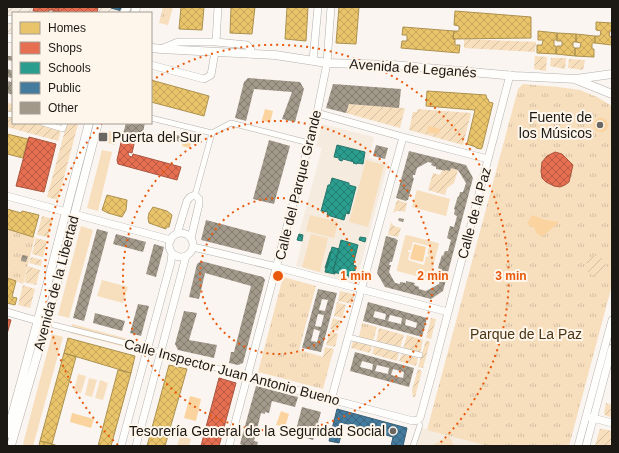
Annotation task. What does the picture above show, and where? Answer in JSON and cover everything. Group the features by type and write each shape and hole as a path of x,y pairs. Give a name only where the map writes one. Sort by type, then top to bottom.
{"street":[{"path":"216,42 218,7"},
{"path":"313,60 318,7"},
{"name":"Calle del Parque Grande","path":"229,446 317,113 327,63 331,7"},
{"name":"Avenida de Leganés","path":"154,48 178,42 216,42 247,46 250,50 250,54"},
{"name":"Avenida de Leganés","path":"154,48 275,55 327,63 393,65 576,79 612,74"},
{"path":"152,65 204,79 211,75 215,52"},
{"name":"Calle de la Paz","path":"413,446 510,75"},
{"name":"Avenida de Leganés","path":"576,79 612,94"},
{"path":"317,113 488,159"},
{"path":"152,118 212,132 231,123 309,143"},
{"path":"46,124 63,129 65,124"},
{"name":"Avenida de la Libertad","path":"12,443 70,213 90,124"},
{"name":"Avenida de la Libertad","path":"70,213 98,124"},
{"path":"195,195 212,132"},
{"path":"330,400 403,137"},
{"path":"121,446 171,262 171,240 177,234 187,201 190,197 195,195"},
{"path":"172,253 176,256 182,257 186,256 192,251 193,243 191,238 199,204 199,199 195,195"},
{"path":"7,196 171,240"},
{"path":"177,234 187,235 191,238"},
{"path":"193,247 277,267 448,312"},
{"path":"136,446 186,256"},
{"name":"Calle Inspector Juan Antonio Bueno","path":"7,312 161,352 330,400 419,423"},
{"path":"586,446 590,417 612,320"},
{"name":"Avenida de la Libertad","path":"7,434 42,322"},
{"path":"348,337 420,355"},
{"path":"578,446 590,417 612,348"},
{"path":"590,417 612,423"}],"shaded area":[{"path":"7,7 121,7 120,12 12,12 12,38 7,38"},
{"path":"265,109 273,111 270,123 262,120"},
{"path":"601,118 606,120 608,125 606,130 601,132 596,130 594,125 596,120"},
{"path":"322,124 374,137 369,158 388,163 356,283 296,266 302,242 297,241 322,148 316,146"},
{"path":"429,126 440,129 439,134 427,132"},
{"path":"186,133 193,134 190,148 182,146"},
{"path":"532,215 545,220 559,222 541,236 536,233 535,228 527,224"},
{"path":"414,244 426,247 423,262 410,259"},
{"path":"190,396 201,399 196,421 184,418"},
{"path":"281,411 289,414 285,427 276,425"},
{"path":"72,413 94,419 91,428 70,422"},
{"path":"421,428 488,446 417,446"}],"green space":[{"path":"163,7 173,7 168,25 159,23"},
{"path":"464,39 536,42 535,52 464,48"},
{"path":"535,56 547,57 546,71 534,69"},
{"path":"551,58 566,58 565,69 550,66"},
{"path":"569,59 585,60 583,70 568,68"},
{"name":"Parque de La Paz","path":"523,84 580,90 597,97 612,106 612,285 569,446 488,446 427,430 518,89"},
{"path":"8,103 12,104 12,124 40,124 61,130 58,141 7,127"},
{"path":"349,104 405,108 400,128 346,113"},
{"path":"417,109 471,113 463,145 409,130 413,112 417,112"},
{"path":"67,124 78,124 58,200 47,197"},
{"path":"109,131 117,133 115,145 106,142"},
{"path":"102,150 112,152 98,211 87,208"},
{"path":"366,160 384,165 368,227 349,222"},
{"path":"451,168 458,170 454,183 447,188 445,195 428,190 433,173 440,175 442,170 450,171"},
{"path":"417,190 450,199 446,216 412,207"},
{"path":"397,200 407,203 405,212 398,211 393,213"},
{"path":"310,215 338,222 334,238 306,231"},
{"path":"42,216 53,219 48,237 37,235"},
{"path":"391,222 396,227 401,228 398,237 388,235"},
{"path":"81,226 93,230 69,318 58,315"},
{"path":"7,229 35,237 23,284 7,278"},
{"path":"311,234 328,238 320,272 302,267"},
{"path":"407,235 439,244 430,278 428,279 397,271 405,236","holes":["413,242 429,246 427,254 429,255 428,257 426,256 424,265 408,260 410,252 408,252 408,250 411,250"]},
{"path":"36,238 47,241 43,257 32,254"},
{"path":"592,256 600,256 606,262 606,270 600,276 592,276 586,270 586,262"},
{"path":"31,257 42,260 41,266 29,263"},
{"path":"28,266 40,270 36,285 24,282"},
{"path":"283,277 316,286 299,350 331,359 323,389 258,372"},
{"path":"102,280 128,287 123,303 97,296"},
{"path":"23,285 35,289 30,308 18,305"},
{"path":"340,291 353,294 352,304 338,301"},
{"path":"337,302 346,305 342,318 334,316"},
{"path":"333,318 341,321 338,331 330,329"},
{"path":"431,318 436,319 431,339 426,338"},
{"path":"362,323 377,327 373,341 359,337"},
{"path":"72,324 139,342 137,350 70,333"},
{"path":"379,328 404,335 400,348 376,342"},
{"path":"330,331 338,334 335,347 326,345"},
{"path":"52,334 63,337 33,446 25,446 23,444"},
{"path":"407,335 423,340 420,353 403,349"},
{"path":"426,340 430,342 423,368 418,367"},
{"path":"353,341 372,346 370,353 351,348"},
{"path":"374,346 399,353 397,361 372,354"},
{"path":"325,347 334,349 331,359 323,357"},
{"path":"402,354 418,358 416,366 399,361"},
{"path":"418,369 422,371 415,397 413,397 412,390"},
{"path":"78,374 86,376 81,393 74,391"},
{"path":"89,378 97,380 92,397 85,395"},
{"path":"100,380 108,383 103,400 95,398"},
{"path":"606,403 612,405 612,417 606,416 604,413"},
{"path":"600,429 612,431 612,446 595,446"},
{"path":"180,436 191,439 189,446 177,446"},
{"path":"449,436 454,446 431,446"}],"building: Homes":[{"path":"181,7 204,7 202,30 179,29"},
{"path":"231,7 255,7 252,34 230,33"},
{"path":"287,7 308,7 306,41 285,39"},
{"path":"339,7 359,7 356,44 336,43"},
{"path":"455,11 531,17 531,38 453,39 454,31 459,31 459,26 454,25"},
{"path":"596,22 612,23 612,31 610,31 609,36 612,37 612,45 595,43 595,36 600,36 601,31 596,30"},
{"path":"403,27 454,31 453,39 455,39 455,45 460,45 459,53 401,48 402,41 407,41 407,35 402,35"},
{"path":"538,31 557,33 557,40 554,40 556,54 537,53 537,45 542,45 543,40 538,40"},
{"path":"557,33 576,34 576,42 573,42 575,56 556,54 557,46 562,46 562,41 557,41"},
{"path":"576,34 595,36 595,43 592,43 594,57 575,56 575,48 580,48 581,43 576,42"},
{"path":"152,80 209,96 204,116 152,102"},
{"path":"427,91 486,95 489,102 493,103 481,149 467,144 475,110 426,106"},
{"path":"7,134 28,139 23,158 7,154"},
{"path":"107,195 127,200 126,210 122,217 102,210"},
{"path":"153,207 167,211 172,215 169,227 166,227 166,229 149,223 149,213"},
{"path":"7,209 21,213 22,211 39,215 33,237 7,229"},
{"path":"7,278 16,281 12,297 17,298 15,305 7,303"},
{"path":"68,338 135,356 131,373 64,353"},
{"path":"64,353 76,357 52,444 40,441"},
{"path":"169,365 187,369 165,446 147,446"},
{"path":"118,370 131,373 111,446 98,446"},
{"path":"40,441 52,444 58,446 39,446"}],"building: Shops":[{"path":"34,7 53,7 52,10 49,10 48,12 33,11"},
{"path":"53,7 59,7 58,12 52,10"},
{"path":"59,7 98,7 97,12 58,12"},
{"path":"128,133 136,135 132,153 129,152 129,156 132,157 133,154 181,167 177,180 118,164 117,160 123,134 127,135"},
{"path":"29,137 56,144 44,192 16,186"},
{"path":"555,152 562,154 573,165 569,182 560,187 546,182 542,178 541,171 542,162 547,156"},
{"path":"7,319 11,320 7,334"},
{"path":"219,378 236,383 219,446 201,446"}],"building: Schools":[{"path":"337,145 365,152 363,164 353,163 354,162 343,159 342,161 339,160 339,158 334,157"},
{"path":"332,178 349,183 349,185 356,187 349,214 346,213 344,220 327,215 328,212 321,211 328,185 330,185"},
{"path":"299,234 303,235 302,241 297,240"},
{"path":"360,237 366,238 365,242 359,240"},
{"path":"341,240 358,245 353,265 356,266 353,279 349,278 349,276 333,272"},
{"path":"332,247 339,249 333,272 335,272 335,274 325,272"},
{"path":"330,252 327,268 325,268"}],"building: Public":[{"path":"111,7 131,7 129,12"},
{"path":"337,409 407,428 403,446 391,446 393,437 344,423 339,443 329,441"}],"building: Other":[{"path":"8,56 12,56 12,61 7,60"},
{"path":"8,69 12,71 12,78 7,77"},
{"path":"12,78 12,95 7,93 7,81 11,82"},
{"path":"248,78 300,82 304,89 295,122 282,119 292,92 254,89 246,121 235,118 244,82"},
{"path":"333,84 401,89 399,108 349,104 346,113 326,108"},
{"path":"126,124 145,124 142,136 128,133 127,135 123,134"},
{"path":"174,136 182,136 181,142 174,139"},
{"path":"269,140 290,146 274,204 253,199"},
{"path":"376,145 388,148 385,159 373,156"},
{"path":"409,151 466,165 473,178 443,291 431,299 385,287 377,273 386,236 398,240 392,262 390,262 389,265 391,265 389,272 395,283 406,283 406,281 415,283 414,285 419,287 419,289 426,291 439,284 441,275 439,273 440,269 438,268 442,255 443,256 445,251 448,251 451,240 447,238 450,226 454,227 457,216 454,214 454,209 458,196 459,197 460,192 463,192 466,183 458,170 451,168 450,171 436,169 436,167 431,165 432,163 428,162 417,168 415,175 413,175 414,178 408,200 406,201 396,198"},
{"path":"399,218 404,219 403,222 398,220"},
{"path":"206,220 266,236 261,255 201,240"},
{"path":"97,229 108,232 84,321 73,318"},
{"path":"116,234 146,242 143,252 113,244"},
{"path":"154,244 164,247 156,277 146,274"},
{"path":"22,255 28,256 26,262 21,261"},
{"path":"201,261 263,277 265,280 243,363 238,365 229,363 231,352 234,352 251,286 205,273 199,299 189,297 197,264"},
{"path":"318,289 337,293 321,352 302,348","holes":["322,299 328,300 325,311 319,310","318,314 324,315 321,327 315,326","314,329 320,331 317,342 311,341"]},
{"path":"368,302 427,318 422,337 363,321","holes":["375,311 386,314 385,320 373,317","390,315 402,318 401,324 388,321","406,319 417,323 416,328 405,325"]},
{"path":"138,304 149,306 141,336 130,333"},
{"path":"184,311 197,313 189,340 217,345 214,358 178,350 175,344"},
{"path":"95,313 125,321 122,331 93,323"},
{"path":"355,352 414,368 409,387 350,371","holes":["362,361 373,364 372,370 360,367","377,365 389,368 388,374 375,371","393,369 404,372 403,378 391,375"]},
{"path":"256,386 298,397 295,407 272,401 269,413 261,413 254,441 258,442 257,446 242,446 240,444"},
{"path":"302,407 321,412 313,440 295,434"}],"place":[{"name":"Fuente de los Músicos","path":"600,125"},
{"name":"Puerta del Sur","path":"103,137"},
{"name":"Tesorería General de la Seguridad Social","path":"393,431"}]}
